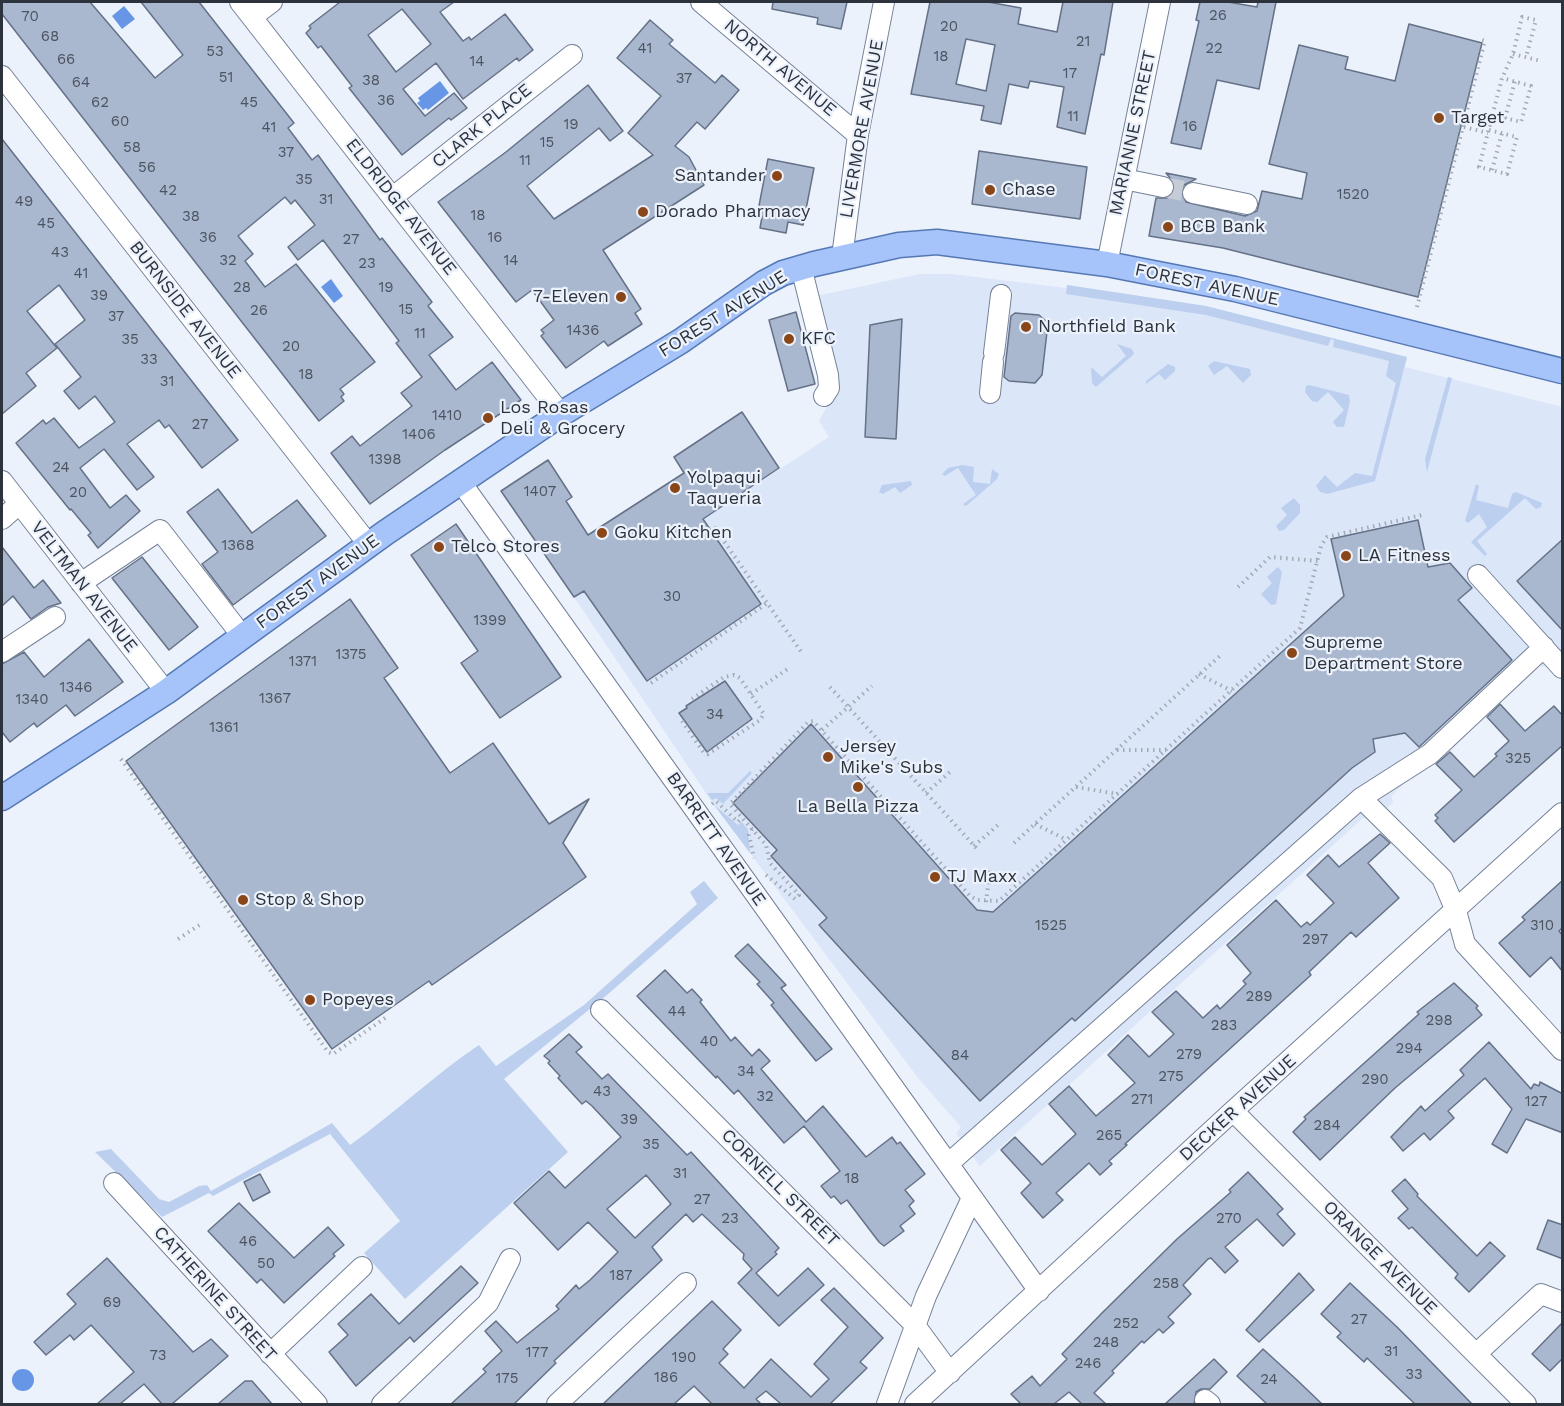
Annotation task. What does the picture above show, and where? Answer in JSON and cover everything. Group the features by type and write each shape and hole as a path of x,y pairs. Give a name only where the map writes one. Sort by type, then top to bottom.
{"main road":[{"name":"FOREST AVENUE","path":"2,798 166,692 460,481 561,414 681,341 764,283 801,267 899,245 937,242 1107,264 1246,292 1563,371"}],"street":[{"name":"ELDRIDGE AVENUE","path":"240,2 561,414"},
{"path":"252,17 272,2"},
{"name":"NORTH AVENUE","path":"701,2 858,135"},
{"name":"LIVERMORE AVENUE","path":"842,257 858,135 884,2"},
{"name":"MARIANNE STREET","path":"1107,264 1160,2"},
{"name":"CLARK PLACE","path":"393,197 572,55"},
{"name":"BURNSIDE AVENUE","path":"2,76 369,545"},
{"path":"1124,179 1163,187"},
{"path":"1193,193 1247,204"},
{"path":"801,267 828,375 829,387 824,396"},
{"path":"990,393 1001,295"},
{"name":"VELTMAN AVENUE","path":"2,481 166,692"},
{"name":"BARRETT AVENUE","path":"460,481 1040,1291"},
{"path":"2,519 19,504"},
{"path":"81,583 160,530 243,637"},
{"path":"1478,575 1563,668"},
{"path":"2,652 56,617"},
{"path":"948,1164 1361,798 1430,754 1544,647"},
{"path":"1361,798 1442,878 1456,911 1465,944 1563,1050"},
{"name":"DECKER AVENUE","path":"915,1404 1233,1111 1563,813"},
{"name":"CORNELL STREET","path":"601,1010 914,1324 951,1373"},
{"name":"ORANGE AVENUE","path":"1233,1111 1526,1404"},
{"name":"CATHERINE STREET","path":"114,1183 317,1404"},
{"path":"887,1404 914,1324 972,1198"},
{"path":"382,1404 488,1303 510,1259"},
{"path":"270,1354 362,1267"},
{"path":"557,1404 686,1282"},
{"path":"1476,1354 1541,1294 1563,1302"}],"path":[{"path":"1464,127 1488,131 1502,133 1517,137 1508,174 1479,167 1488,131 1492,115 1502,78 1513,54 1522,17 1536,20 1526,57"},
{"path":"1418,307 1485,41 1479,39"},
{"path":"1513,54 1541,61"},
{"path":"1492,115 1521,122 1531,86 1502,78"},
{"path":"1505,118 1515,81"},
{"path":"1492,170 1502,133"},
{"path":"762,874 772,877 795,898 799,895 770,863 766,845 730,804 808,722 813,721 970,896 986,902 1001,900 1300,628 1323,542 1329,536 1422,515"},
{"path":"714,527 802,653"},
{"path":"1238,587 1270,557 1318,561"},
{"path":"651,683 766,604"},
{"path":"1014,843 1222,654"},
{"path":"751,694 789,668"},
{"path":"1199,674 1232,691"},
{"path":"682,721 704,753 708,754 763,716 764,711 740,678 734,675 724,677 692,699"},
{"path":"822,730 872,686"},
{"path":"830,687 979,851"},
{"path":"1116,750 1166,750"},
{"path":"122,759 328,1052 333,1054 388,1016"},
{"path":"926,793 950,772"},
{"path":"1075,787 1118,794"},
{"path":"711,804 716,801 738,822 742,819"},
{"path":"1035,824 1067,840"},
{"path":"974,846 998,825"},
{"path":"752,829 749,836 754,851 753,861"},
{"path":"986,902 990,870"},
{"path":"178,939 201,924"}],"shaded area":[{"path":"920,274 952,274 1066,288 1067,285 1206,306 1407,357 1405,367 1562,407 1562,539 1517,581 1562,631 1562,651 1544,667 1539,665 1410,778 1391,796 1393,803 1373,820 1363,818 980,1166 956,1133 961,1127 918,1078 714,805 574,597 700,515 711,514 829,437 819,421 831,399 816,296"},
{"path":"1067,285 1206,306 1407,357 1375,481 1327,494 1320,492 1316,486 1325,475 1337,487 1355,473 1372,476 1396,383 1386,376 1389,361 1333,347 1334,340 1331,339 1328,346 1206,315 1066,294"},
{"path":"1117,344 1132,349 1134,354 1096,387 1092,383 1091,367 1102,377 1126,356"},
{"path":"1214,361 1250,369 1251,375 1243,383 1227,366 1214,375 1208,366"},
{"path":"1168,364 1175,367 1175,371 1165,380 1159,374 1146,384 1146,381"},
{"path":"1448,377 1452,378 1427,472 1425,459"},
{"path":"1306,386 1349,395 1350,402 1344,427 1337,427 1333,422 1344,410 1328,392 1317,402 1312,401 1305,392"},
{"path":"962,465 974,467 973,482 990,484 992,469 999,474 997,479 966,506 963,504 976,495 958,468 945,476 942,474 948,468"},
{"path":"911,481 912,485 900,493 895,487 883,494 879,492 882,485"},
{"path":"1476,484 1479,486 1476,500 1508,508 1512,494 1516,492 1542,503 1541,507 1536,509 1525,498 1477,541 1487,554 1485,556 1471,542 1487,527 1479,514 1468,523 1465,521"},
{"path":"1294,498 1300,505 1300,513 1284,530 1279,531 1276,526 1287,515 1281,508"},
{"path":"1278,567 1282,572 1276,604 1271,605 1261,594 1272,583 1267,577"},
{"path":"750,771 752,773 723,804 716,798 712,800 707,793 728,793"},
{"path":"714,805 738,825 742,822 748,830 750,853"},
{"path":"704,881 718,898 607,995 504,1079 568,1152 405,1299 364,1253 400,1221 330,1134 213,1196 209,1193 162,1217 95,1152 111,1149 159,1199 169,1202 199,1186 207,1185 211,1191 332,1123 350,1145 479,1045 496,1066 584,1005 697,904 690,892"}],"water":[{"path":"124,6 135,19 122,29 112,16"},
{"path":"440,81 449,93 428,110 426,108 423,110 417,103 420,101 418,98"},
{"path":"331,279 343,296 334,303 321,287"},
{"path":"23,1369 31,1372 34,1380 31,1388 23,1391 15,1388 12,1380 15,1372"}],"building":[{"path":"2,2 90,2 155,78 183,55 141,2 199,2 294,123 288,128 312,160 318,155 380,240 382,238 432,302 428,306 453,337 429,355 456,390 492,362 521,400 445,450 370,504 331,453 352,436 360,446 412,406 401,393 422,377 396,343 399,341 323,240 298,260 288,247 315,225 295,200 291,204 285,197 238,236 253,254 245,261 265,287 296,264 375,362 340,389 344,394 341,397 344,401 319,421 2,14"},
{"path":"340,2 454,2 440,12 463,41 469,37 471,40 505,14 533,50 519,61 517,58 463,99 436,63 403,89 425,116 454,93 467,108 451,120 449,118 402,155 349,88 352,86 321,46 318,48 306,33 311,28 309,26","holes":["402,9 431,44 396,72 368,35"]},
{"path":"773,2 847,2 841,29 817,24 818,18 772,9"},
{"path":"930,2 988,2 1021,8 1018,24 1057,32 1063,2 1113,2 1104,55 1101,54 1085,134 1057,127 1064,87 1030,81 1028,88 1009,84 1001,124 981,120 984,106 911,94","holes":["966,39 995,45 986,91 956,84"]},
{"path":"1200,2 1228,2 1257,7 1258,2 1276,2 1259,89 1217,80 1201,149 1171,143 1199,21 1196,20"},
{"path":"650,20 673,40 669,44 715,83 722,75 739,90 705,129 697,122 675,146 689,157 704,185 603,250 641,309 635,313 642,324 608,346 604,341 566,368 541,336 544,333 541,330 554,320 532,290 516,302 438,202 506,152 588,85 623,131 610,141 599,128 527,186 554,219 653,155 628,133 661,96 617,58"},
{"path":"1409,24 1482,43 1418,297 1223,248 1149,236 1156,198 1167,198 1175,190 1174,183 1166,173 1196,179 1184,185 1181,190 1186,202 1245,216 1257,211 1262,191 1302,199 1307,173 1269,164 1299,45 1348,57 1345,69 1395,81"},
{"path":"2,139 238,440 202,468 169,425 165,428 159,420 127,444 154,477 137,490 104,449 80,468 110,508 126,495 140,511 98,548 88,535 91,533 16,443 43,420 46,424 54,418 79,448 115,422 95,396 79,409 64,391 81,377 55,344 85,320 59,285 27,311 57,348 26,373 36,386 2,414"},
{"path":"979,151 1087,167 1080,219 972,204"},
{"path":"768,159 814,168 803,225 788,222 786,233 760,228 762,217 757,216"},
{"path":"796,312 815,384 788,391 769,320"},
{"path":"1015,313 1039,315 1048,323 1042,375 1035,383 1009,381 1004,377 1011,316"},
{"path":"902,319 896,439 865,437 870,325"},
{"path":"742,412 779,468 703,519 761,604 647,681 584,591 574,597 501,491 548,460 572,497 566,501 588,535 684,473 674,457"},
{"path":"218,489 252,533 297,500 326,536 233,605 202,564 218,552 187,512"},
{"path":"1418,520 1428,567 1450,563 1472,588 1458,600 1512,660 1419,747 1405,733 1373,739 1375,752 1352,768 1075,1021 1072,1018 980,1101 819,925 827,918 771,856 777,850 733,803 811,724 977,910 993,912 1344,596 1331,539"},
{"path":"456,524 561,677 500,718 461,663 478,651 411,555"},
{"path":"1563,539 1563,631 1517,581"},
{"path":"2,547 34,588 43,580 61,603 48,607 31,619 13,596 2,606"},
{"path":"142,557 198,627 169,650 112,578"},
{"path":"350,599 398,668 384,678 450,773 493,743 549,824 589,799 563,843 586,877 432,985 429,981 332,1049 126,761"},
{"path":"89,639 123,682 75,716 66,705 37,727 34,723 10,742 2,732 2,664 24,652 44,677"},
{"path":"725,681 752,719 707,752 679,713"},
{"path":"1500,704 1525,731 1554,706 1563,716 1563,745 1454,842 1435,821 1438,818 1435,815 1462,790 1436,764 1450,752 1474,777 1497,756 1495,754 1509,741 1487,717"},
{"path":"1380,834 1390,843 1368,863 1399,898 1356,937 1351,932 1309,972 1311,975 1125,1144 1127,1145 1109,1161 1112,1164 1100,1175 1089,1163 1056,1193 1063,1200 1043,1218 1021,1193 1031,1183 1001,1150 1015,1137 1042,1165 1076,1134 1049,1104 1069,1086 1096,1116 1135,1083 1108,1055 1128,1035 1149,1057 1174,1034 1152,1012 1176,991 1203,1018 1217,1005 1220,1009 1246,984 1243,981 1251,973 1227,945 1276,900 1301,927 1307,922 1310,925 1334,903 1307,875 1328,855 1339,867"},
{"path":"1563,880 1563,927 1559,931 1563,936 1563,972 1551,957 1530,977 1499,943 1525,920 1522,917"},
{"path":"748,944 786,985 781,988 832,1049 816,1061 771,1005 774,1003 757,984 760,982 735,956"},
{"path":"665,970 687,993 692,989 731,1041 735,1037 752,1056 759,1049 770,1061 761,1069 806,1122 823,1106 866,1157 892,1137 897,1144 900,1142 925,1174 905,1190 914,1201 909,1206 915,1214 900,1226 904,1231 884,1246 879,1242 847,1200 841,1204 834,1196 831,1198 821,1186 840,1171 804,1126 784,1143 738,1090 734,1094 717,1076 716,1078 637,996"},
{"path":"1454,983 1478,1006 1476,1008 1482,1015 1395,1088 1320,1160 1293,1132 1306,1119 1304,1117 1419,1014 1417,1012"},
{"path":"569,1034 582,1047 576,1052 602,1079 608,1074 687,1155 691,1152 779,1248 775,1252 777,1254 756,1273 778,1296 808,1268 824,1285 779,1326 738,1283 752,1269 743,1259 744,1254 702,1214 693,1222 686,1214 652,1247 662,1260 554,1361 556,1363 514,1404 451,1404 486,1372 483,1369 502,1351 485,1331 496,1321 517,1343 559,1309 556,1306 576,1285 579,1289 618,1252 588,1222 558,1250 514,1203 549,1171 565,1188 621,1137 592,1106 586,1101 582,1104 558,1078 560,1076 544,1056","holes":["646,1175 671,1204 635,1238 607,1209"]},
{"path":"1489,1042 1531,1089 1534,1084 1539,1086 1540,1082 1563,1094 1563,1133 1526,1119 1507,1153 1492,1144 1512,1109 1485,1078 1448,1111 1454,1118 1430,1140 1424,1133 1403,1151 1391,1137 1421,1106 1425,1111 1464,1075 1460,1070"},
{"path":"1248,1172 1283,1209 1277,1214 1295,1234 1283,1246 1257,1219 1225,1247 1238,1261 1225,1273 1211,1258 1208,1259 1183,1285 1191,1294 1168,1317 1174,1323 1163,1333 1159,1329 1144,1343 1142,1341 1094,1393 1106,1404 1082,1404 1069,1392 1054,1404 1021,1404 1011,1394 1032,1376 1040,1386 1067,1359 1062,1354 1177,1239 1231,1192 1229,1190"},
{"path":"260,1174 270,1192 253,1201 244,1182"},
{"path":"1405,1179 1418,1194 1417,1196 1477,1256 1490,1242 1505,1256 1469,1292 1455,1278 1458,1274 1412,1227 1409,1229 1398,1218 1408,1209 1392,1191"},
{"path":"239,1203 294,1258 328,1227 344,1245 284,1303 261,1279 257,1283 208,1231"},
{"path":"1548,1220 1563,1225 1563,1259 1537,1249"},
{"path":"107,1258 193,1352 211,1339 228,1356 172,1404 162,1404 144,1384 120,1404 97,1404 134,1372 91,1325 74,1340 70,1335 46,1355 34,1342 76,1304 67,1294"},
{"path":"461,1266 478,1283 414,1342 410,1337 356,1386 329,1352 348,1335 338,1324 371,1294 399,1324"},
{"path":"1299,1273 1314,1290 1259,1342 1246,1330"},
{"path":"1350,1283 1397,1327 1472,1404 1415,1404 1367,1358 1364,1362 1337,1337 1341,1333 1321,1314"},
{"path":"834,1288 883,1338 860,1362 867,1368 830,1404 781,1404 766,1391 756,1399 761,1404 712,1404 694,1386 674,1404 603,1404 712,1301 741,1330 723,1349 728,1354 719,1363 744,1388 771,1359 811,1397 829,1379 814,1364 848,1327 821,1300"},
{"path":"1563,1322 1563,1358 1550,1371 1532,1354"},
{"path":"1263,1349 1322,1404 1267,1404 1237,1376"},
{"path":"1214,1359 1227,1372 1210,1389 1201,1389 1196,1392 1194,1404 1165,1404"},
{"path":"245,1381 252,1381 272,1404 218,1404"}],"tunnel":[{"path":"1163,187 1193,193"}],"place":[{"name":"Target","path":"1439,118"},
{"name":"Santander","path":"777,176"},
{"name":"Chase","path":"990,190"},
{"name":"Dorado Pharmacy","path":"643,212"},
{"name":"BCB Bank","path":"1168,227"},
{"name":"7-Eleven","path":"621,297"},
{"name":"Northfield Bank","path":"1026,327"},
{"name":"KFC","path":"789,339"},
{"name":"Los Rosas Deli & Grocery","path":"488,418"},
{"name":"Yolpaqui Taqueria","path":"675,488"},
{"name":"Goku Kitchen","path":"602,533"},
{"name":"Telco Stores","path":"439,547"},
{"name":"LA Fitness","path":"1346,556"},
{"name":"Supreme Department Store","path":"1292,653"},
{"name":"Jersey Mike's Subs","path":"828,757"},
{"name":"La Bella Pizza","path":"858,787"},
{"name":"TJ Maxx","path":"935,877"},
{"name":"Stop & Shop","path":"243,900"},
{"name":"Popeyes","path":"310,1000"}]}
